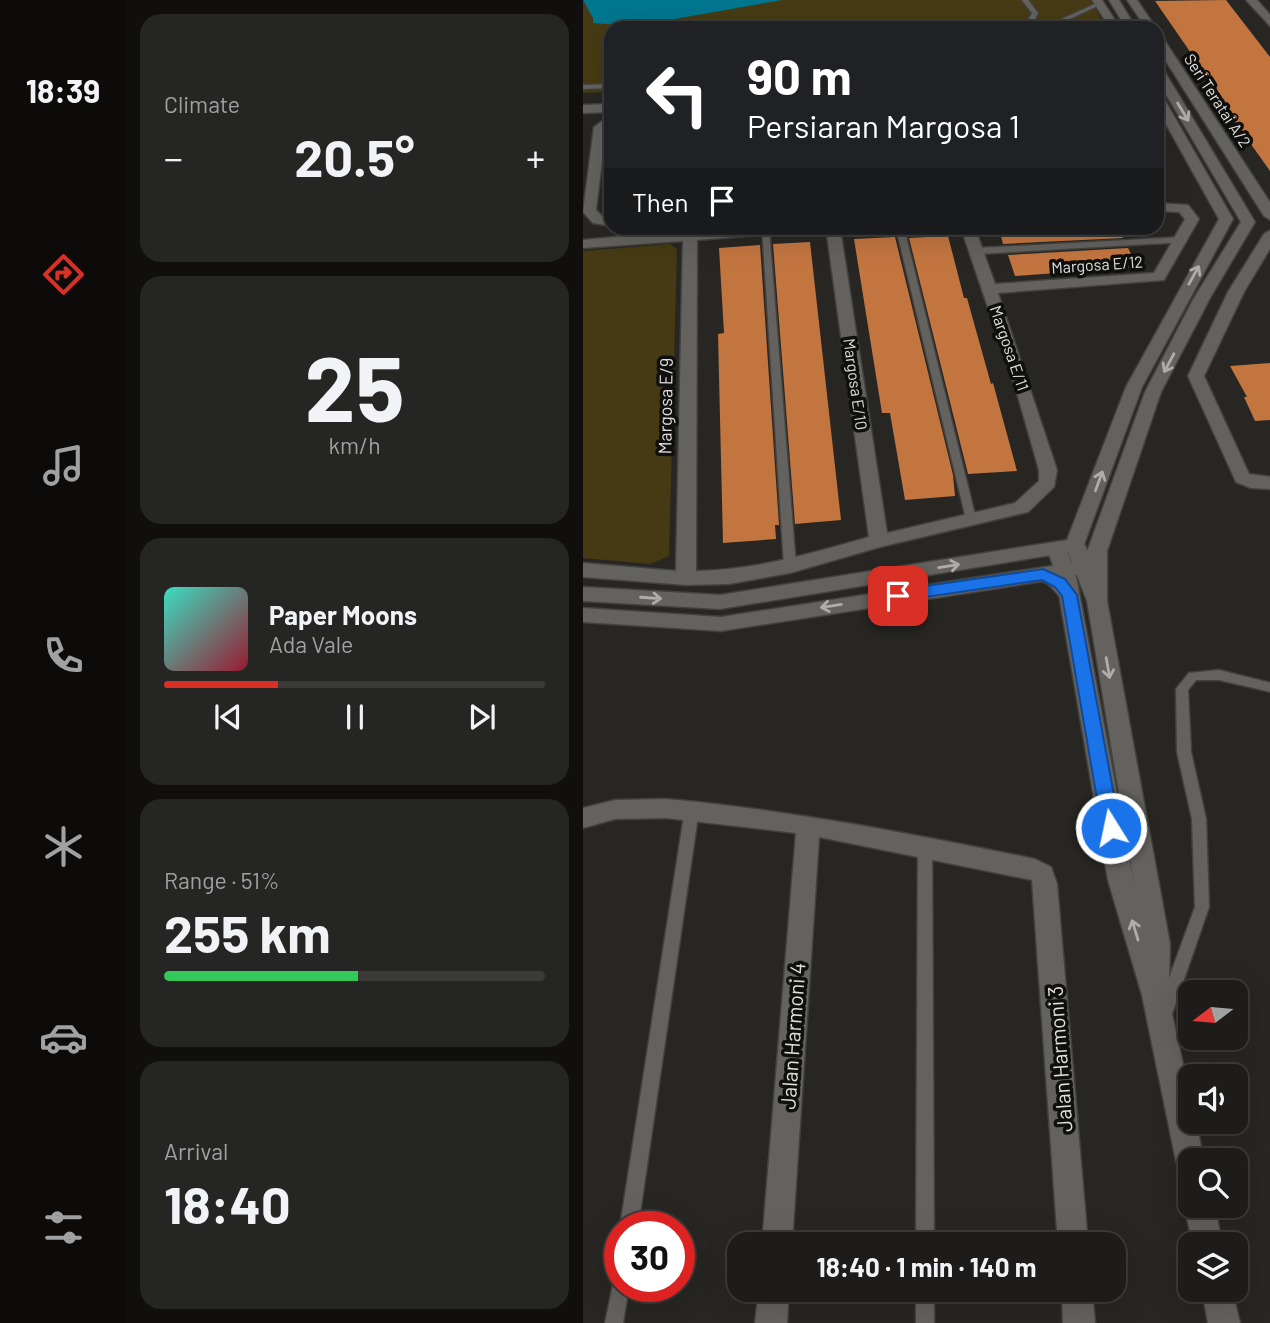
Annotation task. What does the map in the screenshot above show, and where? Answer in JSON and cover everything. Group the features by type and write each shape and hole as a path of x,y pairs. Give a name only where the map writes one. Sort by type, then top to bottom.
{"street":[{"path":"1114,0 1127,21"},
{"path":"1133,0 1146,21"},
{"path":"1251,0 1270,24"},
{"path":"1098,2 1110,21"},
{"name":"Seri Teratai A/2","path":"1164,49 1270,216"},
{"path":"1158,1008 1157,944 1097,601 1097,551 1153,392 1202,299 1249,222 1164,83"},
{"path":"583,100 604,99"},
{"path":"583,109 604,108"},
{"path":"1097,601 1074,569 1066,547 1134,387 1226,219 1164,109"},
{"path":"604,128 589,211 598,220 604,221"},
{"path":"1191,155 1209,155"},
{"path":"1219,206 1239,205"},
{"name":"Margosa E/12","path":"989,289 1159,277 1193,219 1189,212 1176,206 1164,206"},
{"path":"1270,234 1236,292 1196,376 1242,478 1251,482 1270,483"},
{"path":"583,244 679,235"},
{"name":"Margosa E/9","path":"686,578 690,235"},
{"name":"Margosa E/10","path":"834,235 879,541"},
{"name":"Margosa E/11","path":"971,235 1048,470 1048,483 1021,508 971,520"},
{"path":"583,570 686,578 729,577 790,566 879,541 971,520"},
{"path":"589,595 720,603 1066,547"},
{"path":"605,572 589,595 584,615 721,624 1074,569 1097,551"},
{"path":"1074,569 1069,595 1120,880 1158,1008 1187,1148"},
{"path":"1043,574 1055,578 1069,595"},
{"path":"584,817 607,810 692,809 925,847"},
{"name":"Jalan Harmoni 4","path":"778,1232 808,827"},
{"name":"Jalan Harmoni 3","path":"925,847 1035,869 1042,874 1045,884 1072,1232"},
{"path":"771,1323 773,1302"},
{"path":"1078,1302 1079,1323"},
{"path":"1220,1302 1224,1323"}],"lane":[{"path":"1025,0 1035,13 1031,21"},
{"path":"1060,21 1098,2"},
{"path":"583,87 604,86"},
{"path":"766,235 790,566"},
{"path":"902,235 971,520"},
{"path":"977,251 1182,240"},
{"path":"1158,1008 1202,906 1199,819 1184,752 1182,689 1193,676 1219,675 1270,688"},
{"path":"631,1211 692,809"},
{"path":"925,847 925,1232"},
{"path":"615,1323 618,1302"},
{"path":"925,1302 925,1323"}],"shaded area":[{"path":"583,0 1091,0 1102,21 604,21 604,92 583,93"},
{"path":"670,244 677,249 669,556 650,564 583,558 583,251"}],"water":[{"path":"583,0 782,0 663,21 604,21 604,24 593,23"}],"building":[{"path":"1226,0 1270,57 1270,171 1209,85 1213,85 1155,1"},
{"path":"1001,235 1122,235 1123,238 1003,244"},
{"path":"948,236 964,298 967,298 1017,471 968,474 909,238"},
{"path":"895,237 953,475 955,496 905,500 890,413 882,413 854,239"},
{"path":"810,242 841,520 795,524 773,244"},
{"path":"760,245 779,525 775,525 776,539 723,543 718,334 724,333 719,248"},
{"path":"1128,248 1138,267 1015,276 1008,255"},
{"path":"1270,363 1270,420 1255,421 1244,397 1247,397 1230,366"}],"route":[{"path":"898,596 1043,574 1060,583 1069,595 1111,828"}]}
